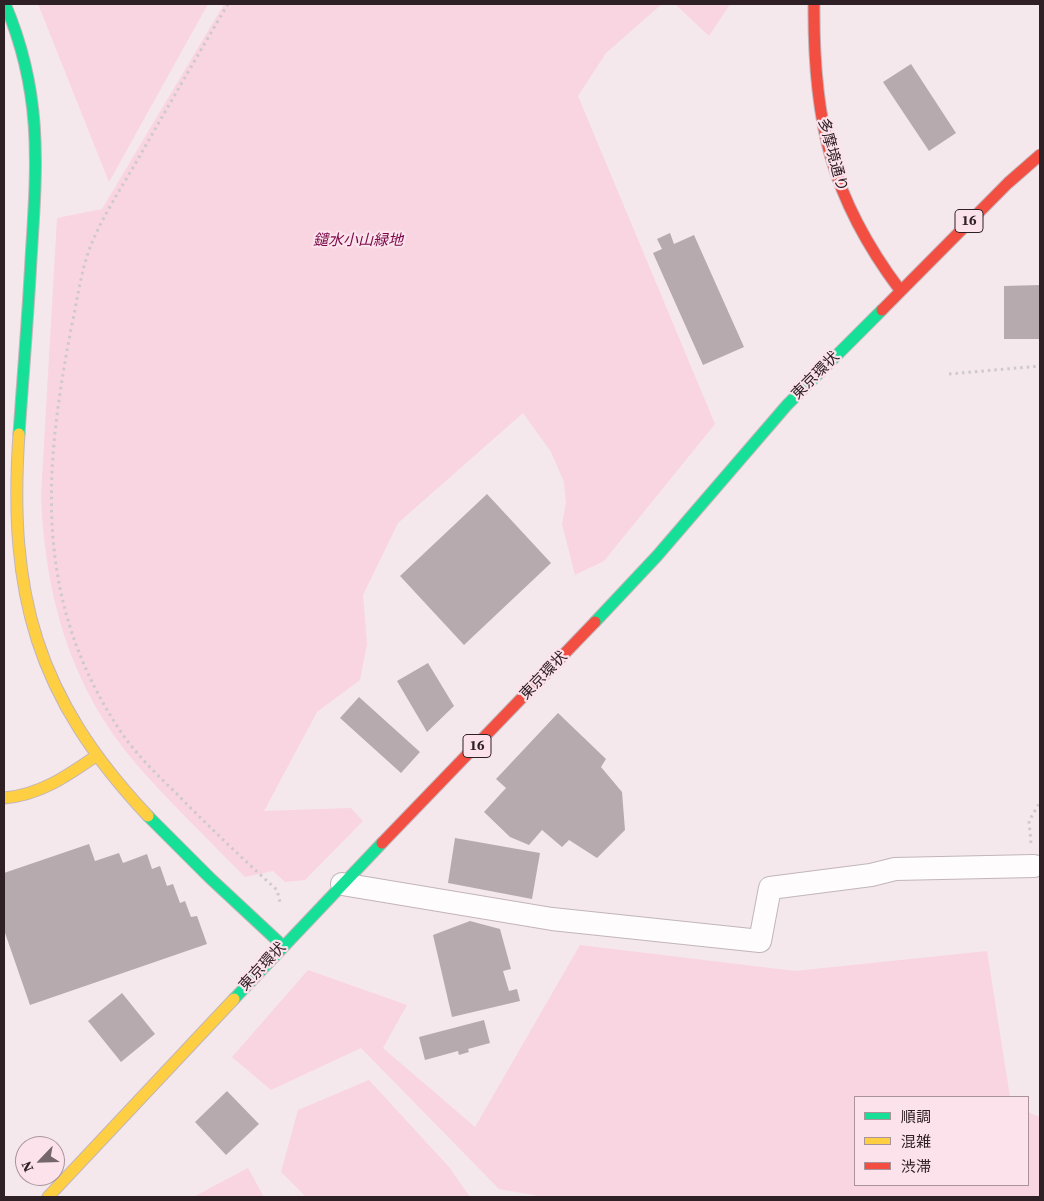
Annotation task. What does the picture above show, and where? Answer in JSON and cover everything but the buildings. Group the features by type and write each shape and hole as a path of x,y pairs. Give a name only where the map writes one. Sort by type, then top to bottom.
{"main road":[{"path":"5,4 16,27 28,67 36,130 37,158 18,469 20,569 33,624 52,677 73,719 96,756 194,863 283,946"},
{"name":"多摩境通り","path":"814,4 814,67 824,133 831,160 854,222 872,253 900,290"},
{"name":"東京環状","path":"48,1197 342,884 552,669 657,556 787,405 1008,183 1040,155"},
{"path":"4,798 17,798 42,790 96,756"}],"street":[{"path":"342,884 552,920 760,941 770,888 871,875 894,869 1034,866"}],"path":[{"path":"228,4 119,191 90,249 78,287 63,365 53,444 50,513 58,584 66,613 86,670 112,718 140,756 234,851 276,890 280,902"},
{"path":"949,374 1040,366"},
{"path":"1034,866 1029,821 1040,802"}],"green space":[{"path":"38,4 208,4 109,182"},
{"name":"鑓水小山緑地","path":"224,4 662,4 606,53 578,96 715,424 604,561 575,575 562,524 566,503 564,482 551,452 523,413 398,523 363,595 367,644 360,680 317,712 264,811 351,808 363,821 305,880 285,882 273,871 245,877 137,765 114,735 94,704 78,672 65,639 55,604 48,569 41,496 57,218 102,209"},
{"path":"675,4 730,4 709,36"},
{"path":"580,945 795,971 987,951 1010,1096 854,1096 854,1186 1029,1186 1029,1112 1040,1117 1040,1197 545,1197 499,1189 361,1048 271,1090 232,1057 308,970 407,1005 383,1048 475,1127"},
{"path":"369,1080 449,1167 470,1197 306,1197 281,1172 298,1110"},
{"path":"248,1168 264,1197 193,1197"}],"traffic: fast":[{"path":"5,4 26,68 32,99 35,160 35,192 19,434"},
{"path":"595,622 657,556 787,405 882,310"},
{"path":"148,816 210,878 283,946"},
{"path":"234,999 382,843"}],"traffic: slow":[{"path":"19,434 17,491 19,544 25,594 37,640 55,685 79,729 110,772 148,816"},
{"path":"4,798 41,789 64,777 96,756"},
{"path":"48,1197 234,999"}],"traffic: jam":[{"path":"814,4 817,84 822,121 830,155 842,189 857,222 876,256 900,290"},
{"path":"882,310 1008,183 1040,155"},
{"path":"382,843 595,622"}]}
